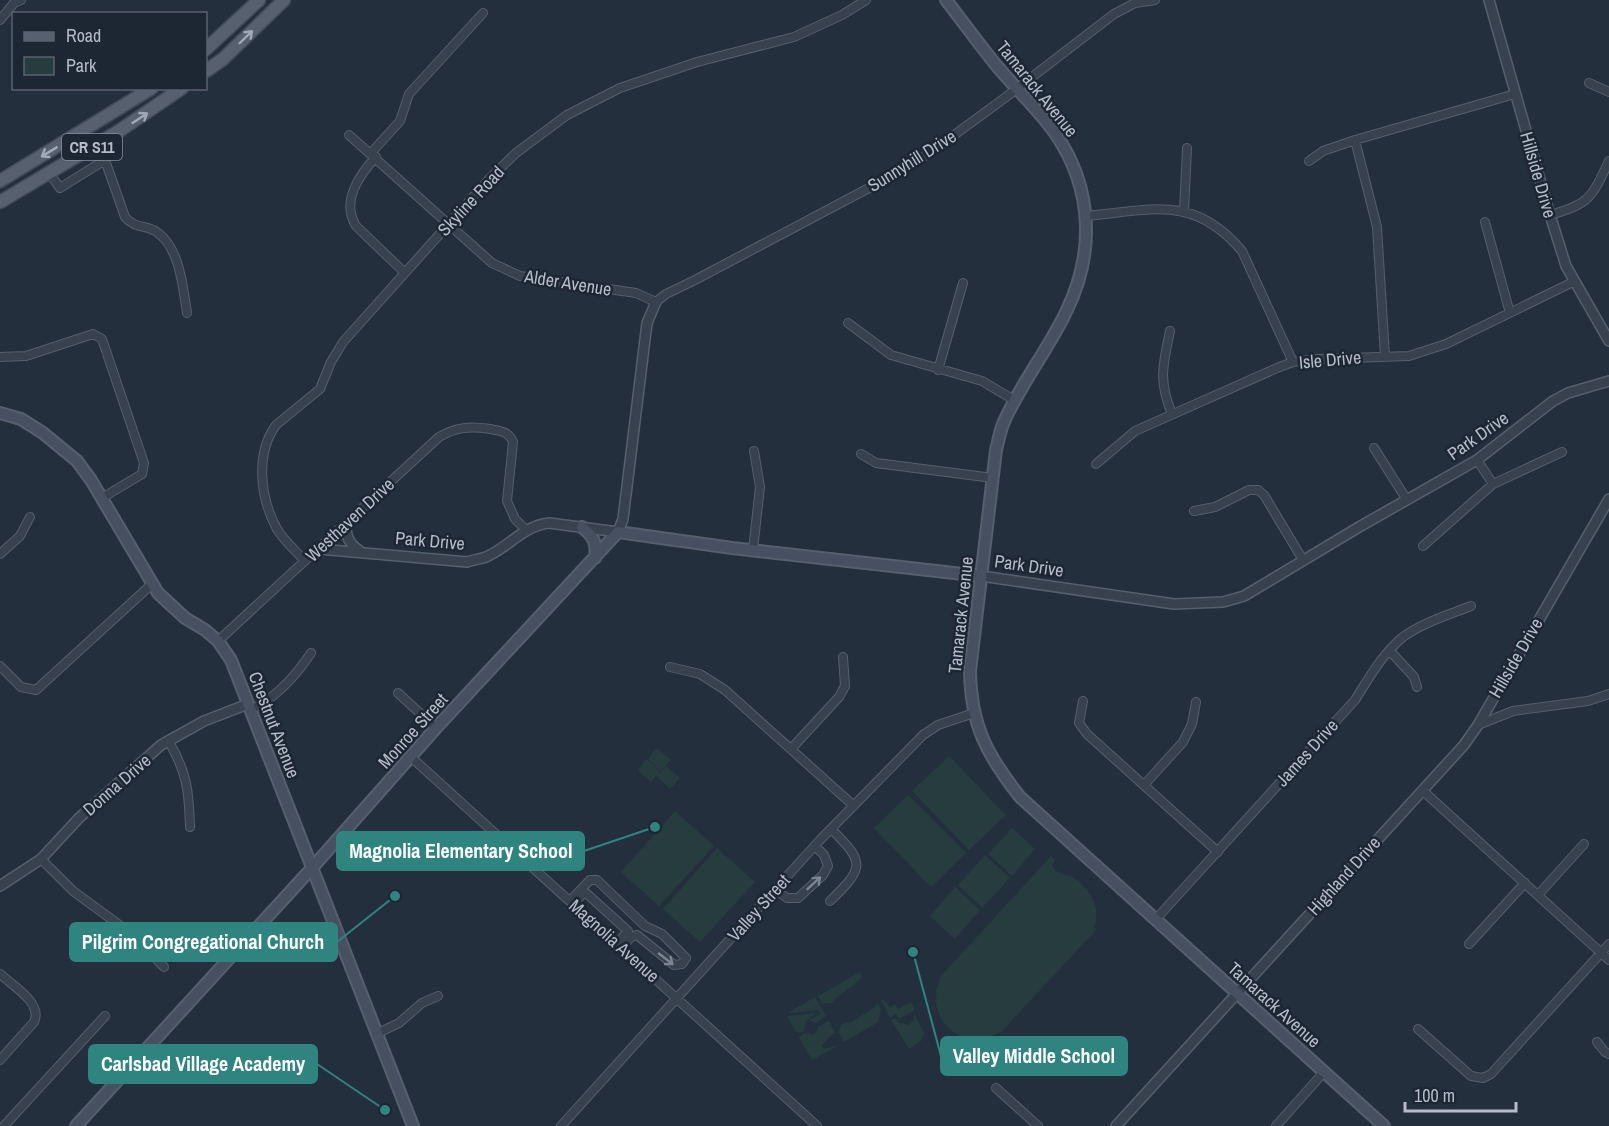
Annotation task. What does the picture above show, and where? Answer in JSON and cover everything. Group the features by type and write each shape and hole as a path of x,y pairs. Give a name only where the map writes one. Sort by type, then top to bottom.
{"main road":[{"path":"207,48 259,0"},
{"path":"207,70 223,59 284,0"},
{"name":"Tamarack Avenue","path":"946,0 994,63 1046,121 1065,149 1073,165 1086,216 1086,256 1077,290 1065,315 1014,400 1002,426 996,450 970,671 970,691 974,713 988,752 997,768 1020,797 1380,1125"},
{"name":"CR S11","path":"0,181 149,90"},
{"name":"CR S11","path":"0,202 119,131 179,90"},
{"name":"Chestnut Avenue","path":"0,413 21,419 43,433 77,461 102,498 152,584 174,609 218,641 231,660 413,1126"},
{"path":"582,527 592,535 597,545 595,558"},
{"name":"Park Drive","path":"618,532 981,576"},
{"name":"Monroe Street","path":"76,1126 436,728 618,532"}],"street":[{"path":"0,20 14,3 21,0"},
{"name":"Skyline Road","path":"305,561 277,528 264,495 262,468 264,452 276,425 320,389 331,362 343,342 516,153 567,115 620,88 697,62 794,37 842,15 866,0"},
{"name":"Sunnyhill Drive","path":"656,302 666,294 901,171 931,152 1017,89 1114,14 1135,3 1155,0"},
{"name":"Hillside Drive","path":"1489,0 1566,267 1609,342"},
{"path":"405,272 356,226 351,218 350,205 357,184 367,166 400,121 409,94 483,13"},
{"path":"1589,83 1609,93"},
{"path":"1309,161 1323,151 1355,140 1515,94"},
{"name":"Alder Avenue","path":"350,135 492,263 519,276 636,293 656,302"},
{"path":"1355,140 1377,227 1385,356"},
{"path":"1184,211 1187,148"},
{"path":"49,173 60,188 105,160 124,217 131,224 158,232 171,251 179,266 187,313"},
{"path":"1550,215 1573,208 1586,201 1594,193 1609,161"},
{"path":"1086,216 1167,208 1184,211 1210,221 1230,236 1250,263 1293,362"},
{"path":"1485,222 1510,313"},
{"name":"Isle Drive","path":"1096,464 1135,431 1293,362 1409,356 1446,344 1574,282"},
{"path":"938,370 963,283"},
{"name":"Monroe Street","path":"618,532 623,519 647,323 656,302"},
{"path":"848,323 891,355 982,381 1014,400"},
{"path":"1170,331 1162,381 1164,394 1172,414"},
{"path":"0,357 26,356 93,333 102,339 144,463 142,474 102,498"},
{"name":"Park Drive","path":"981,576 1174,604 1223,602 1244,596 1477,460 1553,401 1568,393 1609,381"},
{"name":"Westhaven Drive","path":"218,641 439,437 449,432 465,427 502,430 510,436 513,442 507,501 516,519 526,530"},
{"path":"1374,448 1407,500"},
{"path":"753,550 760,487 754,451"},
{"path":"1423,546 1493,484 1562,452"},
{"path":"861,454 876,463 993,478"},
{"path":"1477,460 1493,484"},
{"path":"1194,511 1206,511 1249,490 1258,490 1264,495 1303,560"},
{"name":"Hillside Drive","path":"1478,724 1609,499"},
{"path":"0,554 20,536 30,517"},
{"name":"Park Drive","path":"319,549 467,562 487,557 526,530 549,523 618,532"},
{"path":"346,524 348,540 360,551"},
{"path":"0,666 21,687 36,690 152,584"},
{"name":"James Drive","path":"1156,919 1355,700 1378,663 1403,638 1422,626 1471,606"},
{"path":"1390,651 1414,677 1417,687"},
{"path":"249,707 266,703 274,697 311,653"},
{"path":"791,749 839,697 844,686 843,657"},
{"path":"670,666 700,674 725,690 854,806"},
{"path":"398,693 436,728"},
{"path":"1478,724 1513,711 1588,701 1609,694"},
{"path":"1083,701 1079,723 1087,734 1218,852"},
{"path":"1144,785 1183,741 1192,724 1196,702"},
{"name":"Donna Drive","path":"0,886 41,859 79,818 161,745 204,721 249,707"},
{"name":"Valley Street","path":"561,1126 815,846 923,735 938,725 974,713"},
{"name":"Highland Drive","path":"1116,1126 1464,744 1478,724"},
{"path":"169,742 180,760 187,781 190,827"},
{"name":"Magnolia Avenue","path":"411,757 817,1126"},
{"path":"1422,790 1609,960"},
{"path":"830,901 855,875 856,866 852,850 831,829"},
{"path":"1538,895 1584,844"},
{"path":"776,890 787,898 798,898 822,875 828,866 825,855 815,846"},
{"path":"41,859 73,891 133,935 164,967"},
{"path":"572,903 590,880 597,880 645,926 662,934 686,958 682,964 674,965 637,935 619,946"},
{"path":"1470,944 1525,883"},
{"path":"572,903 584,892 628,931"},
{"path":"619,946 628,931 640,920"},
{"path":"1418,1029 1471,1076 1483,1078 1491,1074 1609,944"},
{"path":"0,974 34,1005 37,1016 0,1060"},
{"path":"378,1033 399,1023 422,1003 438,996"},
{"path":"4,1126 105,1016"},
{"path":"1597,1042 1609,1054"},
{"path":"1276,1126 1324,1072"},
{"path":"996,1089 1038,1126"}],"green space":[{"path":"657,748 671,760 661,771 648,759"},
{"path":"949,756 1006,815 969,850 912,791"},
{"path":"647,759 660,771 658,775 666,766 680,778 670,789 656,776 651,782 638,770"},
{"path":"908,795 966,853 931,887 874,828"},
{"path":"675,811 714,846 659,906 621,872"},
{"path":"1012,828 1035,849 1012,876 988,854"},
{"path":"717,848 755,882 700,942 663,909"},
{"path":"985,855 1010,878 982,908 958,885"},
{"path":"1051,856 1055,860 1052,865 1054,869 1072,877 1089,892 1095,905 1094,927 1097,929 1002,1031 987,1037 972,1039 949,1029 941,1019 937,1006 936,992 941,976"},
{"path":"955,887 980,910 955,939 930,916"},
{"path":"860,972 862,976 857,982 832,1003 822,1004 818,996"},
{"path":"815,997 826,1016 816,1023 809,1020 820,1014 818,1010 788,1013"},
{"path":"883,999 890,1007 895,1004 898,1009 911,1002 915,1010 899,1019 896,1014 890,1018 881,1000"},
{"path":"878,1003 881,1010 878,1022 844,1042 838,1031 842,1024 852,1022"},
{"path":"817,1013 806,1021 804,1031 800,1033 795,1031 787,1016"},
{"path":"914,1013 924,1033 921,1041 909,1049 891,1020 895,1018 898,1022 908,1025 914,1021"},
{"path":"829,1021 835,1032 822,1045 824,1049 839,1045 812,1060 799,1037 805,1033 813,1035 817,1032 818,1027"}],"place":[{"name":"Magnolia Elementary School","path":"655,827"},
{"name":"Pilgrim Congregational Church","path":"395,896"},
{"name":"Valley Middle School","path":"913,952"},
{"name":"Carlsbad Village Academy","path":"385,1110"}]}
